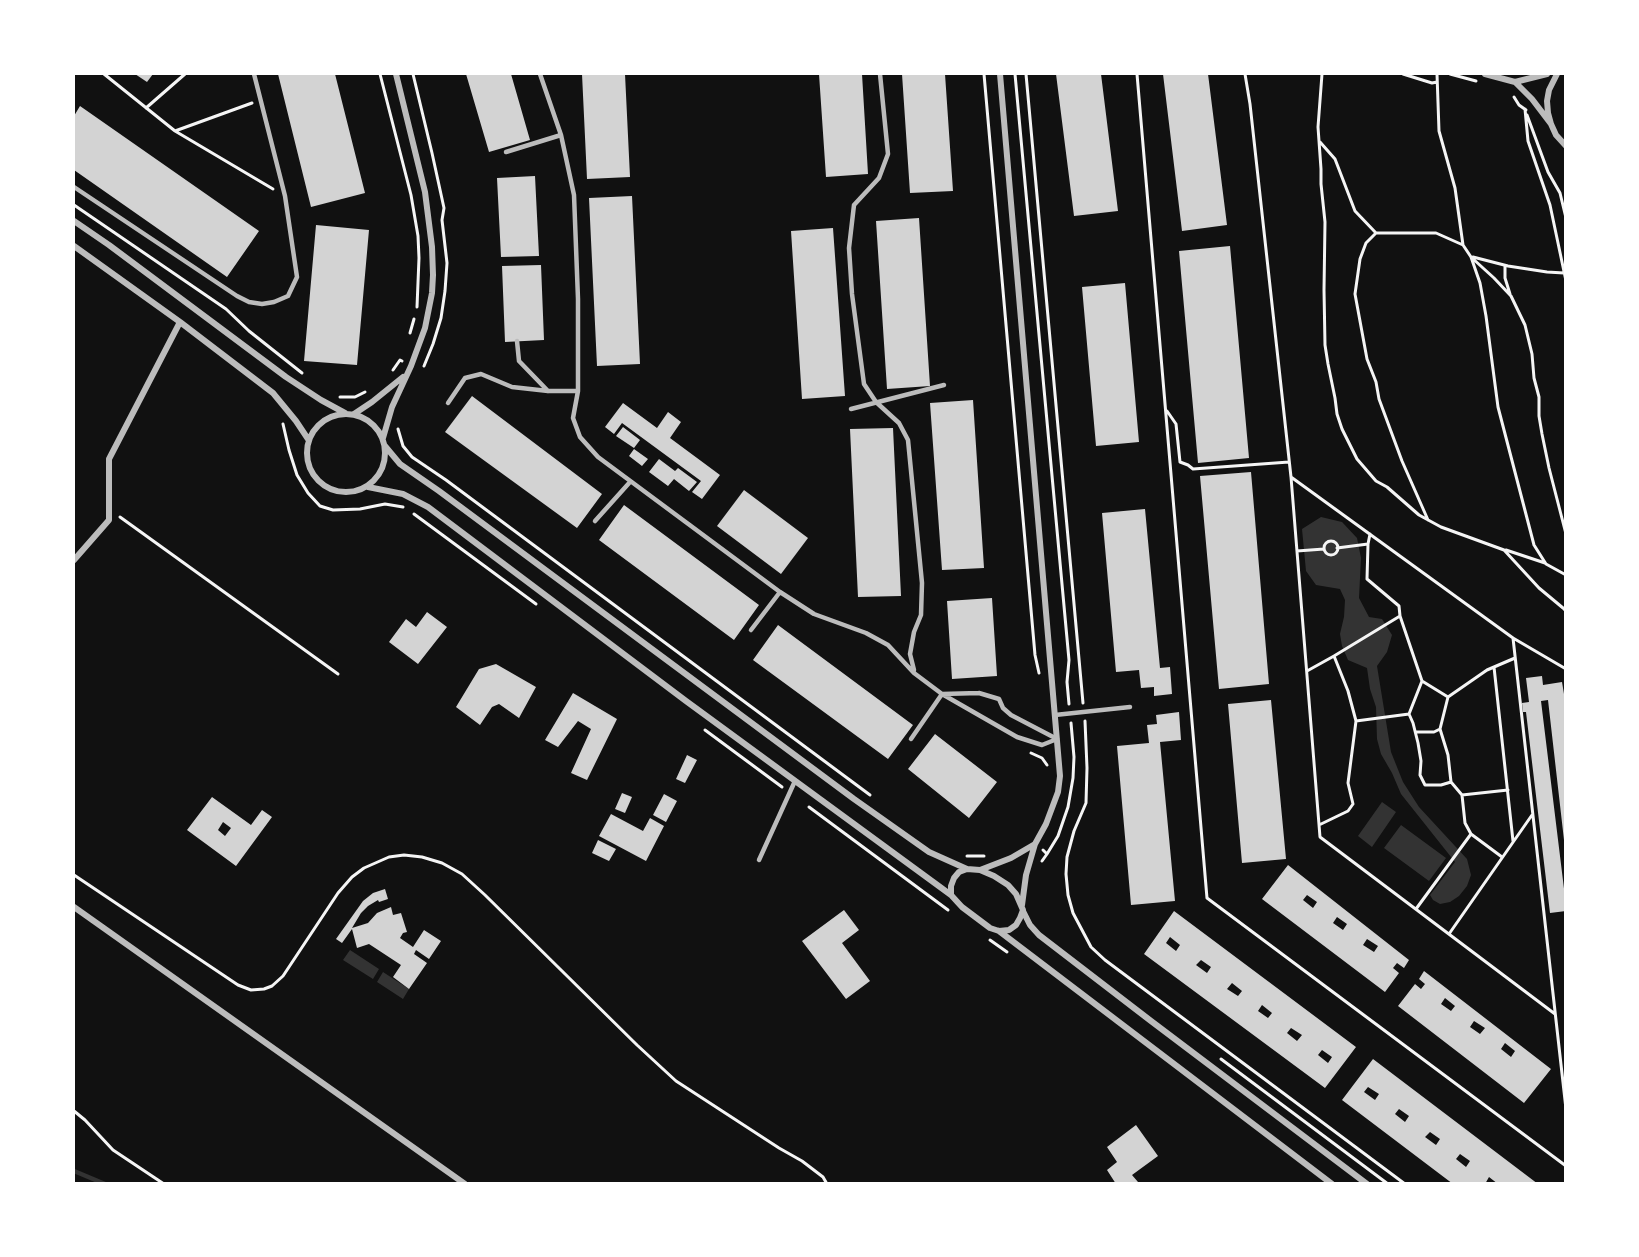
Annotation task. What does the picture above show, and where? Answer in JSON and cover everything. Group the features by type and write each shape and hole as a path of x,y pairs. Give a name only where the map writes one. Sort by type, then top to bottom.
{"street":[{"path":"382,438 392,407 425,328 433,274 425,192 396,74"},
{"path":"999,931 1009,930 1020,918 1026,874 1035,844 1046,824 1058,792 1060,776 1000,74"},
{"path":"1485,74 1515,82 1533,99 1551,124"},
{"path":"1515,82 1547,74"},
{"path":"1557,74 1549,90 1548,113 1556,135 1566,146"},
{"path":"74,221 284,375 345,413"},
{"path":"74,246 180,322 273,393 308,439"},
{"path":"74,560 109,520 109,459 180,322"},
{"path":"354,414 406,375"},
{"path":"385,446 385,462 379,476 368,487 349,493 329,490 314,477 306,459 308,439 317,426 329,417 345,413 354,414 371,422 385,446 400,464 854,798 929,852 967,869 980,870 1008,885 1016,894 1030,925 1039,935 1367,1184"},
{"path":"368,487 403,494 427,506 686,701 951,895 990,928 999,931 1332,1184"},
{"path":"980,870 1011,858 1035,844"},
{"path":"951,895 954,878 967,869"},
{"path":"74,907 465,1184"}],"lane":[{"path":"74,188 237,296 249,302 262,304 288,296 297,277 285,196 254,74"},
{"path":"540,74 561,135 574,195 578,299 578,391 573,418 580,437 598,457 630,482 780,592 814,614 866,633 888,645 914,673 942,694 1017,737 1042,745 1057,739"},
{"path":"880,74 888,154 879,178 854,205 849,248 852,294 864,384 876,402 900,423 908,440 922,583 921,615 914,632 910,654 914,673"},
{"path":"506,152 561,135"},
{"path":"517,341 519,361 548,391"},
{"path":"448,403 465,378 481,374 512,387 548,391 578,391"},
{"path":"850,409 944,385"},
{"path":"595,521 630,482"},
{"path":"752,630 780,592"},
{"path":"942,694 979,693 999,699 1003,708 1011,715 1057,739"},
{"path":"911,739 942,694"},
{"path":"1055,715 1131,707"},
{"path":"759,860 795,780"}],"path":[{"path":"104,74 175,131 285,196"},
{"path":"146,108 185,74"},
{"path":"380,74 411,195 418,236 418,296 410,334"},
{"path":"984,74 1035,655 1040,678"},
{"path":"1015,74 1069,660 1067,682 1074,757 1068,807 1058,836 1039,866"},
{"path":"1026,74 1088,768 1086,803 1074,831 1067,857 1068,895 1073,913 1091,947 1105,960 1405,1184"},
{"path":"1137,74 1207,898 1566,1166"},
{"path":"1245,74 1291,477 1320,837 1555,1014"},
{"path":"1322,74 1318,118 1325,222 1326,345 1337,414 1357,459 1376,481 1387,487 1428,520 1441,527 1546,564 1566,575"},
{"path":"1403,74 1437,82"},
{"path":"1437,74 1439,131 1455,188 1463,245 1471,257 1511,296"},
{"path":"1515,82 1548,172 1560,193 1566,218"},
{"path":"175,131 261,100"},
{"path":"1525,109 1528,141 1550,205 1566,281"},
{"path":"1319,141 1335,159 1355,211 1376,233"},
{"path":"74,206 226,309 303,375"},
{"path":"1428,520 1402,461 1366,359 1355,294 1360,259 1366,243 1376,233 1436,233 1463,245"},
{"path":"1471,257 1504,266 1564,273"},
{"path":"1471,257 1480,284 1486,316 1498,407 1534,545 1546,564"},
{"path":"1504,266 1505,278 1525,325 1532,354 1542,434 1566,534"},
{"path":"390,375 404,351"},
{"path":"400,360 411,366"},
{"path":"333,393 341,398 356,397 366,392"},
{"path":"1165,409 1176,424 1180,462 1193,469 1289,462"},
{"path":"283,423 297,475 308,493 320,506 333,510 360,509 385,504 404,507"},
{"path":"397,424 404,446 412,457 876,800"},
{"path":"1291,477 1513,638 1566,669"},
{"path":"109,509 338,674"},
{"path":"412,513 542,608"},
{"path":"1370,534 1367,579 1399,606 1400,616 1422,681 1448,697"},
{"path":"1326,543 1336,543 1335,554 1330,555 1324,549 1326,543"},
{"path":"1337,548 1368,544"},
{"path":"1297,551 1324,549"},
{"path":"1504,550 1539,588 1566,611"},
{"path":"1307,671 1400,616"},
{"path":"1513,638 1566,1110"},
{"path":"1319,825 1348,811 1353,804 1348,783 1356,721 1348,691 1334,656"},
{"path":"1502,857 1471,834 1466,823 1462,795 1451,782 1448,755 1440,729 1448,697 1487,670 1515,658"},
{"path":"1494,667 1513,841"},
{"path":"1422,681 1409,714 1416,732 1421,761 1420,775 1425,785 1441,785 1451,782"},
{"path":"1356,721 1409,714"},
{"path":"702,728 790,792"},
{"path":"1416,732 1434,732 1440,729"},
{"path":"1021,749 1042,758 1047,763 1047,769"},
{"path":"1462,795 1508,790"},
{"path":"808,806 954,914"},
{"path":"1449,934 1532,814"},
{"path":"1416,909 1471,834"},
{"path":"1035,844 1047,854"},
{"path":"74,875 238,986 251,990 272,986 283,976 338,893 364,868 389,857 404,855 442,863 462,874 485,895 676,1081 802,1161 827,1184"},
{"path":"964,855 987,856"},
{"path":"981,934 1009,954"},
{"path":"1217,1056 1388,1184"},
{"path":"74,1111 112,1150 164,1184"}],"shaded area":[{"path":"1321,517 1342,522 1357,538 1361,558 1359,598 1369,617 1382,619 1392,635 1387,652 1377,666 1391,752 1403,782 1419,807 1467,859 1471,875 1467,886 1450,902 1440,904 1430,895 1455,862 1401,794 1381,754 1377,739 1376,707 1367,668 1348,660 1342,646 1340,634 1345,600 1340,589 1316,585 1306,571 1302,529"},
{"path":"1382,802 1396,812 1372,847 1358,836"},
{"path":"1401,825 1446,858 1429,881 1384,848"},
{"path":"350,950 379,969 373,979 343,960"},
{"path":"383,972 409,989 403,999 377,982"}],"building":[{"path":"135,74 153,74 147,82"},
{"path":"278,74 335,74 365,193 311,207"},
{"path":"466,74 511,74 530,140 489,152"},
{"path":"582,74 625,74 630,177 587,179"},
{"path":"819,74 862,74 868,174 826,177"},
{"path":"902,74 945,74 953,191 910,193"},
{"path":"1056,74 1101,74 1118,211 1074,216"},
{"path":"1163,74 1208,74 1227,225 1182,231"},
{"path":"80,106 259,231 227,277 74,170 74,116"},
{"path":"535,176 539,256 501,257 497,178"},
{"path":"632,196 640,364 597,366 589,198"},
{"path":"919,218 930,386 887,389 876,221"},
{"path":"316,225 369,230 357,365 304,361"},
{"path":"833,228 845,396 802,399 791,231"},
{"path":"1230,246 1249,458 1198,463 1179,251"},
{"path":"541,265 544,340 505,342 502,266"},
{"path":"1125,283 1139,442 1096,446 1082,287"},
{"path":"472,396 602,494 577,528 445,432"},
{"path":"973,400 984,568 942,570 930,403"},
{"path":"623,403 657,428 668,412 681,422 670,438 720,475 702,499 692,492 701,481 622,423 614,434 605,427"},
{"path":"623,427 640,440 634,448 616,436"},
{"path":"893,428 901,596 858,597 850,429"},
{"path":"634,449 648,459 642,466 629,456"},
{"path":"659,459 675,471 678,468 697,482 689,491 674,479 668,486 649,472"},
{"path":"1251,472 1269,684 1219,689 1200,476"},
{"path":"744,490 808,538 781,574 717,526"},
{"path":"624,505 759,605 734,640 599,540"},
{"path":"1145,509 1160,668 1170,667 1172,694 1154,696 1154,687 1141,688 1139,670 1116,672 1102,513"},
{"path":"992,598 997,676 952,679 947,601"},
{"path":"427,612 447,627 418,664 389,642 406,619 416,627"},
{"path":"778,625 913,725 888,759 753,660"},
{"path":"496,664 536,687 519,718 499,704 492,707 480,725 456,707 479,669"},
{"path":"1542,676 1543,685 1562,682 1566,706 1566,840 1564,840 1548,700 1541,701 1566,905 1566,911 1550,913 1526,712 1523,712 1522,703 1529,702 1526,678"},
{"path":"573,693 617,719 587,780 571,773 591,729 578,721 558,747 545,740"},
{"path":"1271,700 1286,859 1242,863 1228,704"},
{"path":"1179,712 1181,740 1160,742 1175,901 1131,905 1117,746 1149,743 1147,725 1157,724 1156,715"},
{"path":"935,734 997,782 969,818 908,769"},
{"path":"687,755 697,760 685,783 676,779"},
{"path":"622,793 632,797 625,813 615,809"},
{"path":"664,794 677,801 666,822 653,815"},
{"path":"212,797 251,825 262,810 272,817 236,866 187,830","holes":["223,822 231,828 225,836 218,830"]},
{"path":"611,814 643,831 650,818 664,826 646,861 599,836"},
{"path":"598,840 616,849 609,861 592,853"},
{"path":"1288,865 1409,960 1404,968 1397,963 1393,968 1399,973 1385,992 1262,899","holes":["1307,895 1317,902 1313,908 1303,900","1337,917 1347,924 1343,930 1333,923","1367,939 1378,946 1374,952 1363,945"]},
{"path":"385,889 388,899 379,902 378,900 368,906 352,928 368,923 377,913 391,907 393,915 401,913 407,932 403,933 400,938 413,947 424,930 441,941 429,959 416,950 414,954 427,963 409,989 393,977 401,965 369,944 357,948 352,929 342,943 336,939 363,901 373,893"},
{"path":"844,910 859,930 842,943 870,981 846,999 802,941"},
{"path":"1174,911 1356,1047 1325,1088 1144,954","holes":["1170,937 1180,945 1176,951 1166,943","1201,960 1211,967 1207,973 1196,965","1232,983 1242,991 1238,996 1227,989","1262,1005 1272,1013 1268,1018 1258,1011","1291,1028 1302,1035 1297,1041 1287,1033","1322,1050 1332,1057 1328,1063 1318,1055"]},
{"path":"1424,971 1551,1069 1524,1103 1398,1006 1415,984 1421,989 1425,984 1419,979","holes":["1445,998 1455,1006 1451,1011 1441,1004","1474,1021 1485,1028 1480,1034 1470,1027","1505,1043 1515,1051 1511,1057 1501,1049"]},
{"path":"1373,1059 1538,1184 1498,1184 1489,1177 1485,1184 1453,1184 1342,1100","holes":["1368,1087 1379,1094 1375,1100 1364,1092","1399,1109 1409,1116 1405,1122 1395,1114","1430,1132 1440,1139 1436,1145 1425,1137","1460,1154 1470,1161 1466,1167 1456,1159"]},
{"path":"1136,1125 1158,1156 1132,1175 1138,1182 1136,1184 1116,1184 1107,1170 1117,1162 1107,1147"}],"waterway":[{"path":"74,1171 105,1184"}]}
